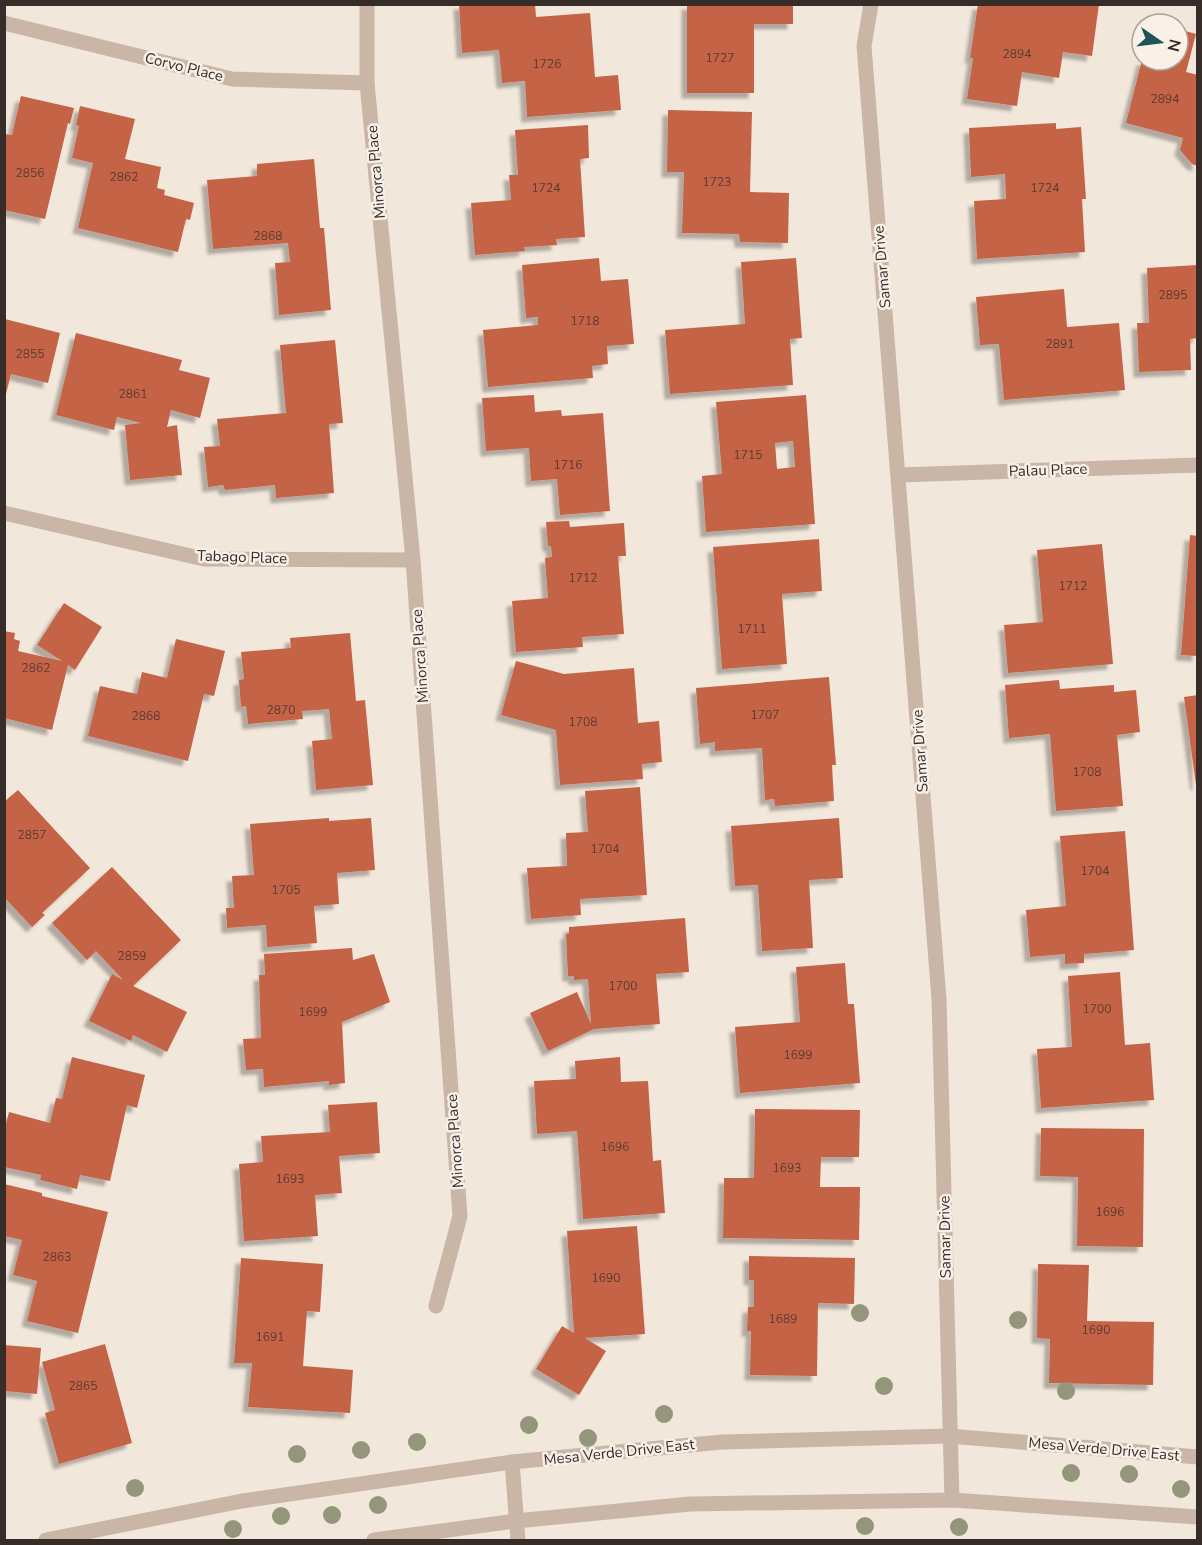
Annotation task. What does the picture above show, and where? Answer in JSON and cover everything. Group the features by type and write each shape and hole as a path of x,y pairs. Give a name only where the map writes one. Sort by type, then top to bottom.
{"street":[{"name":"Minorca Place","path":"366,4 367,83 413,560 460,1216 436,1306"},
{"name":"Samar Drive","path":"871,4 864,46 939,999 952,1500"},
{"name":"Corvo Place","path":"4,22 232,79 367,83"},
{"name":"Palau Place","path":"899,475 1197,465"},
{"name":"Tabago Place","path":"4,513 204,559 413,560"},
{"name":"Mesa Verde Drive East","path":"45,1540 242,1501 512,1462 722,1442 949,1436 1197,1457"},
{"path":"512,1462 518,1540"},
{"path":"374,1540 516,1521 690,1504 952,1500 1197,1517"}],"building":[{"path":"459,4 535,4 536,17 590,13 595,77 618,75 621,110 527,117 525,81 502,83 499,50 462,53"},
{"path":"687,4 793,4 793,24 754,24 754,93 687,93"},
{"path":"978,4 1099,4 1092,56 1063,52 1059,78 1022,72 1017,106 967,99"},
{"path":"1190,32 1196,34 1190,57"},
{"path":"1139,72 1186,72 1198,75 1198,166 1192,164 1180,150 1183,138 1126,123"},
{"path":"21,96 74,108 70,124 68,123 45,219 4,210 4,134 12,135"},
{"path":"80,106 135,119 125,159 161,167 157,188 165,190 164,195 194,203 190,220 186,219 178,252 78,228 93,163 72,158 79,126 76,125"},
{"path":"668,110 752,112 750,192 789,193 788,243 740,242 739,234 682,233 684,172 667,172"},
{"path":"1056,123 1056,129 1081,127 1086,199 1082,199 1085,252 977,259 974,201 1006,199 1005,174 971,177 969,128"},
{"path":"588,125 589,158 580,159 585,237 556,239 557,245 524,247 525,251 475,255 471,203 511,200 509,175 518,175 515,130"},
{"path":"314,159 320,228 324,228 331,310 279,315 275,263 290,262 288,243 213,249 207,180 257,176 257,164"},
{"path":"599,258 601,281 628,279 634,344 607,346 608,364 592,366 593,378 488,387 483,330 538,325 538,317 526,318 522,265"},
{"path":"796,258 802,338 790,339 793,385 670,394 665,330 745,324 741,262"},
{"path":"1198,265 1198,338 1190,339 1191,370 1139,372 1137,323 1149,323 1147,268"},
{"path":"1064,289 1067,327 1119,323 1125,390 1004,400 999,344 980,345 976,297"},
{"path":"5,319 60,333 48,383 11,374 5,398"},
{"path":"76,333 182,360 179,370 210,378 200,418 171,410 167,427 177,425 182,475 130,480 125,425 141,423 117,417 114,430 56,415"},
{"path":"335,340 343,423 329,424 334,493 276,498 275,485 225,490 223,485 208,487 204,447 220,446 217,419 286,413 280,345"},
{"path":"534,395 535,412 561,410 562,416 603,413 610,511 560,515 557,479 531,481 529,448 486,451 482,398"},
{"path":"806,395 815,524 706,532 702,476 722,474 716,402","holes":["793,441 795,467 777,469 775,443"]},
{"path":"569,521 570,527 624,523 626,556 618,556 624,634 582,637 583,647 516,652 512,601 548,598 545,558 552,557 551,546 548,546 546,522"},
{"path":"1190,535 1198,536 1198,656 1181,655"},
{"path":"819,539 822,591 782,594 787,664 722,669 713,547"},
{"path":"1102,544 1113,664 1008,673 1004,625 1043,622 1037,550"},
{"path":"64,603 102,627 75,670 68,665 52,730 4,718 4,631 15,633 14,639 20,641 18,651 62,661 37,645"},
{"path":"350,633 356,701 365,700 373,785 316,790 312,741 332,739 329,709 302,711 303,719 248,724 246,706 241,707 239,680 244,679 241,652 291,648 290,638"},
{"path":"176,639 225,651 214,696 204,694 188,761 88,736 100,686 137,694 142,672 167,678"},
{"path":"516,661 564,674 634,668 638,723 659,721 662,762 642,764 643,779 560,785 556,730 501,715"},
{"path":"829,677 836,765 832,765 834,801 775,806 774,799 765,800 762,748 715,751 715,742 700,744 696,688"},
{"path":"1059,680 1060,689 1114,685 1114,692 1136,690 1140,732 1117,735 1123,806 1056,811 1050,734 1009,738 1005,685"},
{"path":"1198,695 1198,785 1196,785 1184,697"},
{"path":"640,787 647,895 580,899 581,915 531,919 527,868 567,866 566,833 588,832 585,791"},
{"path":"18,790 90,868 42,913 45,915 32,927 4,897 4,802"},
{"path":"329,818 329,821 371,818 375,870 337,873 339,904 314,906 317,943 267,947 266,925 227,928 226,908 234,908 232,876 254,875 250,824"},
{"path":"839,818 843,878 809,880 813,948 762,951 758,885 735,886 731,826"},
{"path":"1125,831 1134,950 1084,954 1084,963 1065,964 1065,954 1030,957 1026,910 1066,906 1060,836"},
{"path":"112,867 181,940 133,986 187,1012 167,1052 133,1035 131,1041 89,1021 112,974 123,980 96,951 87,960 52,923"},
{"path":"685,918 689,972 656,974 660,1024 594,1029 548,1051 530,1013 577,992 591,1024 588,979 574,980 574,976 568,976 566,934 569,933 569,927"},
{"path":"352,948 353,960 374,954 390,1002 342,1022 345,1083 329,1085 329,1081 264,1087 263,1069 246,1070 243,1039 261,1038 259,975 265,975 264,954"},
{"path":"845,963 848,1004 854,1004 860,1083 740,1093 735,1027 800,1022 796,967"},
{"path":"1120,972 1125,1045 1150,1043 1154,1100 1041,1108 1037,1049 1072,1047 1068,976"},
{"path":"72,1057 145,1075 137,1108 127,1105 110,1181 80,1175 77,1189 40,1180 41,1175 4,1167 4,1132 9,1112 50,1123 56,1098 62,1099"},
{"path":"620,1057 621,1082 648,1081 653,1161 661,1160 665,1213 583,1219 577,1131 537,1134 534,1081 576,1079 575,1061"},
{"path":"377,1102 380,1153 339,1156 342,1193 315,1195 318,1236 244,1241 239,1164 263,1162 261,1136 330,1132 328,1105"},
{"path":"755,1109 860,1110 859,1157 821,1157 820,1187 860,1187 859,1240 723,1238 724,1178 754,1178"},
{"path":"1041,1128 1144,1129 1143,1247 1077,1246 1078,1177 1040,1176"},
{"path":"4,1184 108,1212 78,1333 27,1321 37,1281 13,1275 22,1240 4,1236"},
{"path":"637,1226 645,1334 585,1338 606,1351 579,1395 536,1369 562,1326 574,1333 567,1231"},
{"path":"749,1256 855,1258 854,1304 818,1303 817,1376 750,1375 751,1331 747,1331 748,1307 754,1307 754,1280 749,1280"},
{"path":"241,1258 323,1264 320,1312 307,1311 303,1366 353,1370 350,1413 248,1407 252,1363 234,1363"},
{"path":"1038,1264 1089,1265 1087,1321 1154,1322 1153,1385 1049,1383 1050,1339 1037,1338"},
{"path":"105,1344 132,1443 59,1464 45,1413 55,1410 42,1362"},
{"path":"4,1345 41,1348 37,1394 4,1391"}]}
